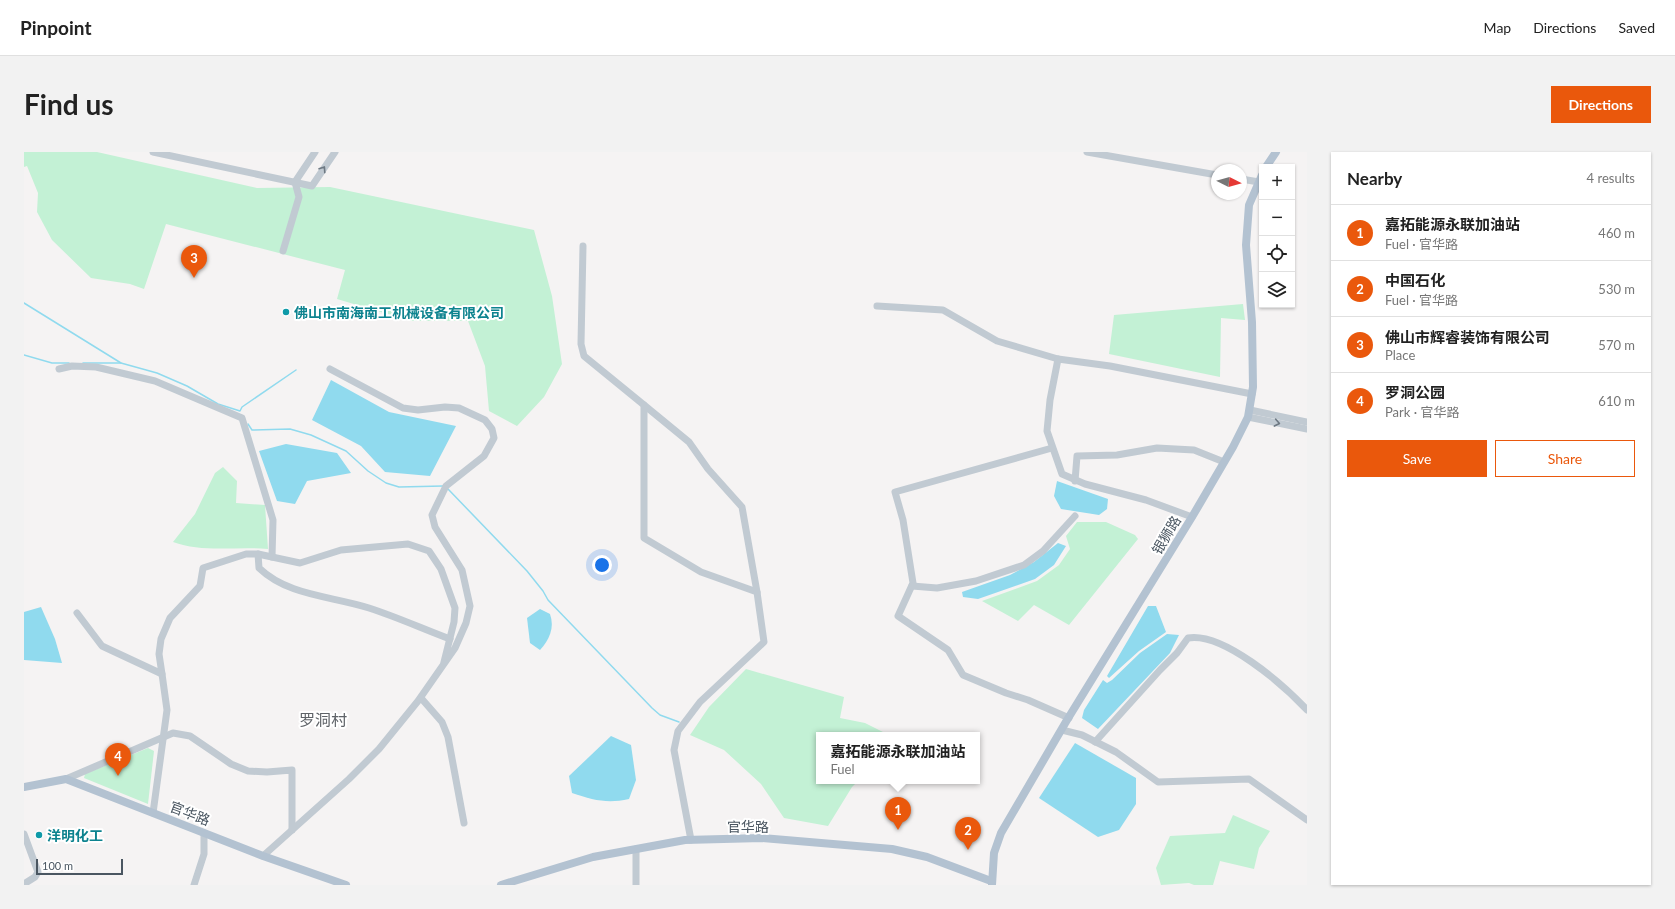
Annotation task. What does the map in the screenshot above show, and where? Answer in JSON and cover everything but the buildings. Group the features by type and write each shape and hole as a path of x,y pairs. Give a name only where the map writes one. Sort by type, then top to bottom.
{"main road":[{"path":"1268,164 1276,152"},
{"name":"银狮路","path":"991,883 994,853 1001,833 1069,718 1192,517 1224,462 1249,414 1252,394 1252,327 1246,245 1249,205 1259,181"},
{"path":"24,787 66,779"},
{"name":"官华路","path":"66,779 263,856 346,885"},
{"name":"官华路","path":"501,885 593,857 636,849 691,840 762,838 892,849 927,857 991,883"}],"street":[{"path":"153,152 312,186 335,152"},
{"path":"283,251 299,197 295,182 315,152"},
{"path":"1087,152 1211,174"},
{"path":"1247,179 1259,179"},
{"path":"583,246 581,344 584,356 689,442 708,469 742,507 764,642 700,702 678,731 674,750 691,840"},
{"path":"878,306 943,310 997,341 1058,359 1110,366 1252,394"},
{"path":"1058,359 1050,400 1047,432 1062,474 1075,481 1146,500 1192,517"},
{"path":"59,368 72,366 96,367 155,381 242,418 273,520 272,557"},
{"path":"263,856 349,779 379,749 421,698 455,648 466,623 470,606 462,570 435,527 432,515 446,488 484,456 494,438 492,429 486,420 459,408 445,407 418,410 403,408 330,369"},
{"path":"644,405 644,538 701,572 757,592"},
{"path":"1249,414 1307,422"},
{"path":"1249,414 1307,430"},
{"path":"1052,448 896,492 903,520 912,586 898,616 948,650 963,675 1006,693 1028,700 1069,718"},
{"path":"1075,481 1077,456 1117,455 1158,448 1194,450 1224,462"},
{"path":"912,586 937,588 976,581 1024,565 1043,550 1075,516"},
{"path":"153,813 167,710 159,654 161,639 170,618 200,586 203,568 246,554 258,554 300,563 341,550 408,544 429,551 441,569 455,608 450,639 443,666"},
{"path":"258,554 259,568 269,578 292,589 339,599 450,639"},
{"path":"77,613 102,646 162,674"},
{"path":"1096,742 1177,653 1188,638 1196,636 1209,638 1256,665 1307,710"},
{"path":"421,698 442,722 448,737 464,823"},
{"path":"1062,730 1082,735 1116,752 1158,782 1249,779 1307,820"},
{"path":"66,779 174,733 190,736 231,764 248,771 267,772 292,770 292,830"},
{"path":"194,885 204,854 204,833"},
{"path":"24,834 38,872 35,877 24,884"},
{"path":"636,849 636,885"}],"green space":[{"path":"24,152 97,152 257,188 330,187 534,230 552,296 562,364 544,397 517,426 489,411 485,366 468,321 411,321 337,299 345,270 166,224 144,289 130,284 91,278 52,240 37,212 38,193 27,166 24,167"},
{"path":"1243,304 1245,320 1221,318 1220,377 1109,354 1114,315"},
{"path":"223,467 237,481 236,503 265,505 268,549 208,548 173,542 195,514 215,473"},
{"path":"1077,522 1106,522 1135,535 1138,539 1069,625 1034,605 1018,621 982,601 1037,581 1059,565 1070,549 1066,536"},
{"path":"746,669 844,697 840,718 865,723 883,732 816,732 816,784 855,784 828,826 784,818 761,784 724,750 690,735 709,707"},
{"path":"148,748 154,751 148,804 84,778 85,774"},
{"path":"1233,815 1270,831 1259,848 1254,869 1220,861 1213,885 1194,885 1189,883 1161,885 1156,868 1170,836 1225,833"}],"water":[{"path":"331,380 389,412 456,426 430,476 385,472 361,446 312,420"},
{"path":"286,444 337,453 351,473 307,481 295,504 277,501 259,451"},
{"path":"1057,481 1108,499 1107,509 1099,515 1061,509 1054,496"},
{"path":"1058,543 1066,546 1054,565 1035,579 978,599 963,597 962,592 1010,575 1034,562"},
{"path":"1148,606 1156,606 1166,632 1139,651 1109,678 1107,676"},
{"path":"41,607 55,639 62,663 24,660 24,612"},
{"path":"540,609 550,614 552,624 550,634 540,650 530,643 527,618"},
{"path":"1167,634 1179,635 1170,653 1098,729 1082,718 1084,710 1103,680 1107,683 1112,680 1140,653"},
{"path":"611,736 631,745 636,780 629,799 607,801 587,798 572,793 569,776"},
{"path":"1075,743 1136,778 1136,804 1119,830 1098,837 1039,798"}],"waterway":[{"path":"24,303 121,363 157,373 187,386 218,404 240,411 242,407 296,370"},
{"path":"24,355 52,363 69,363"},
{"path":"83,363 121,363"},
{"path":"248,424 252,430 290,429 311,435 346,451 368,471 386,483 399,487 443,486"},
{"path":"448,489 527,571 543,591 548,600 652,708 660,715 679,722"}],"place":[{"name":"佛山市辉睿装饰有限公司","path":"194,278"},
{"name":"佛山市南海南工机械设备有限公司","path":"286,312"},
{"name":"罗洞公园","path":"118,776"},
{"name":"嘉拓能源永联加油站","path":"898,830"},
{"name":"洋明化工","path":"39,835"},
{"name":"中国石化","path":"968,850"}],"district":[{"name":"罗洞村","path":"323,719"}]}
